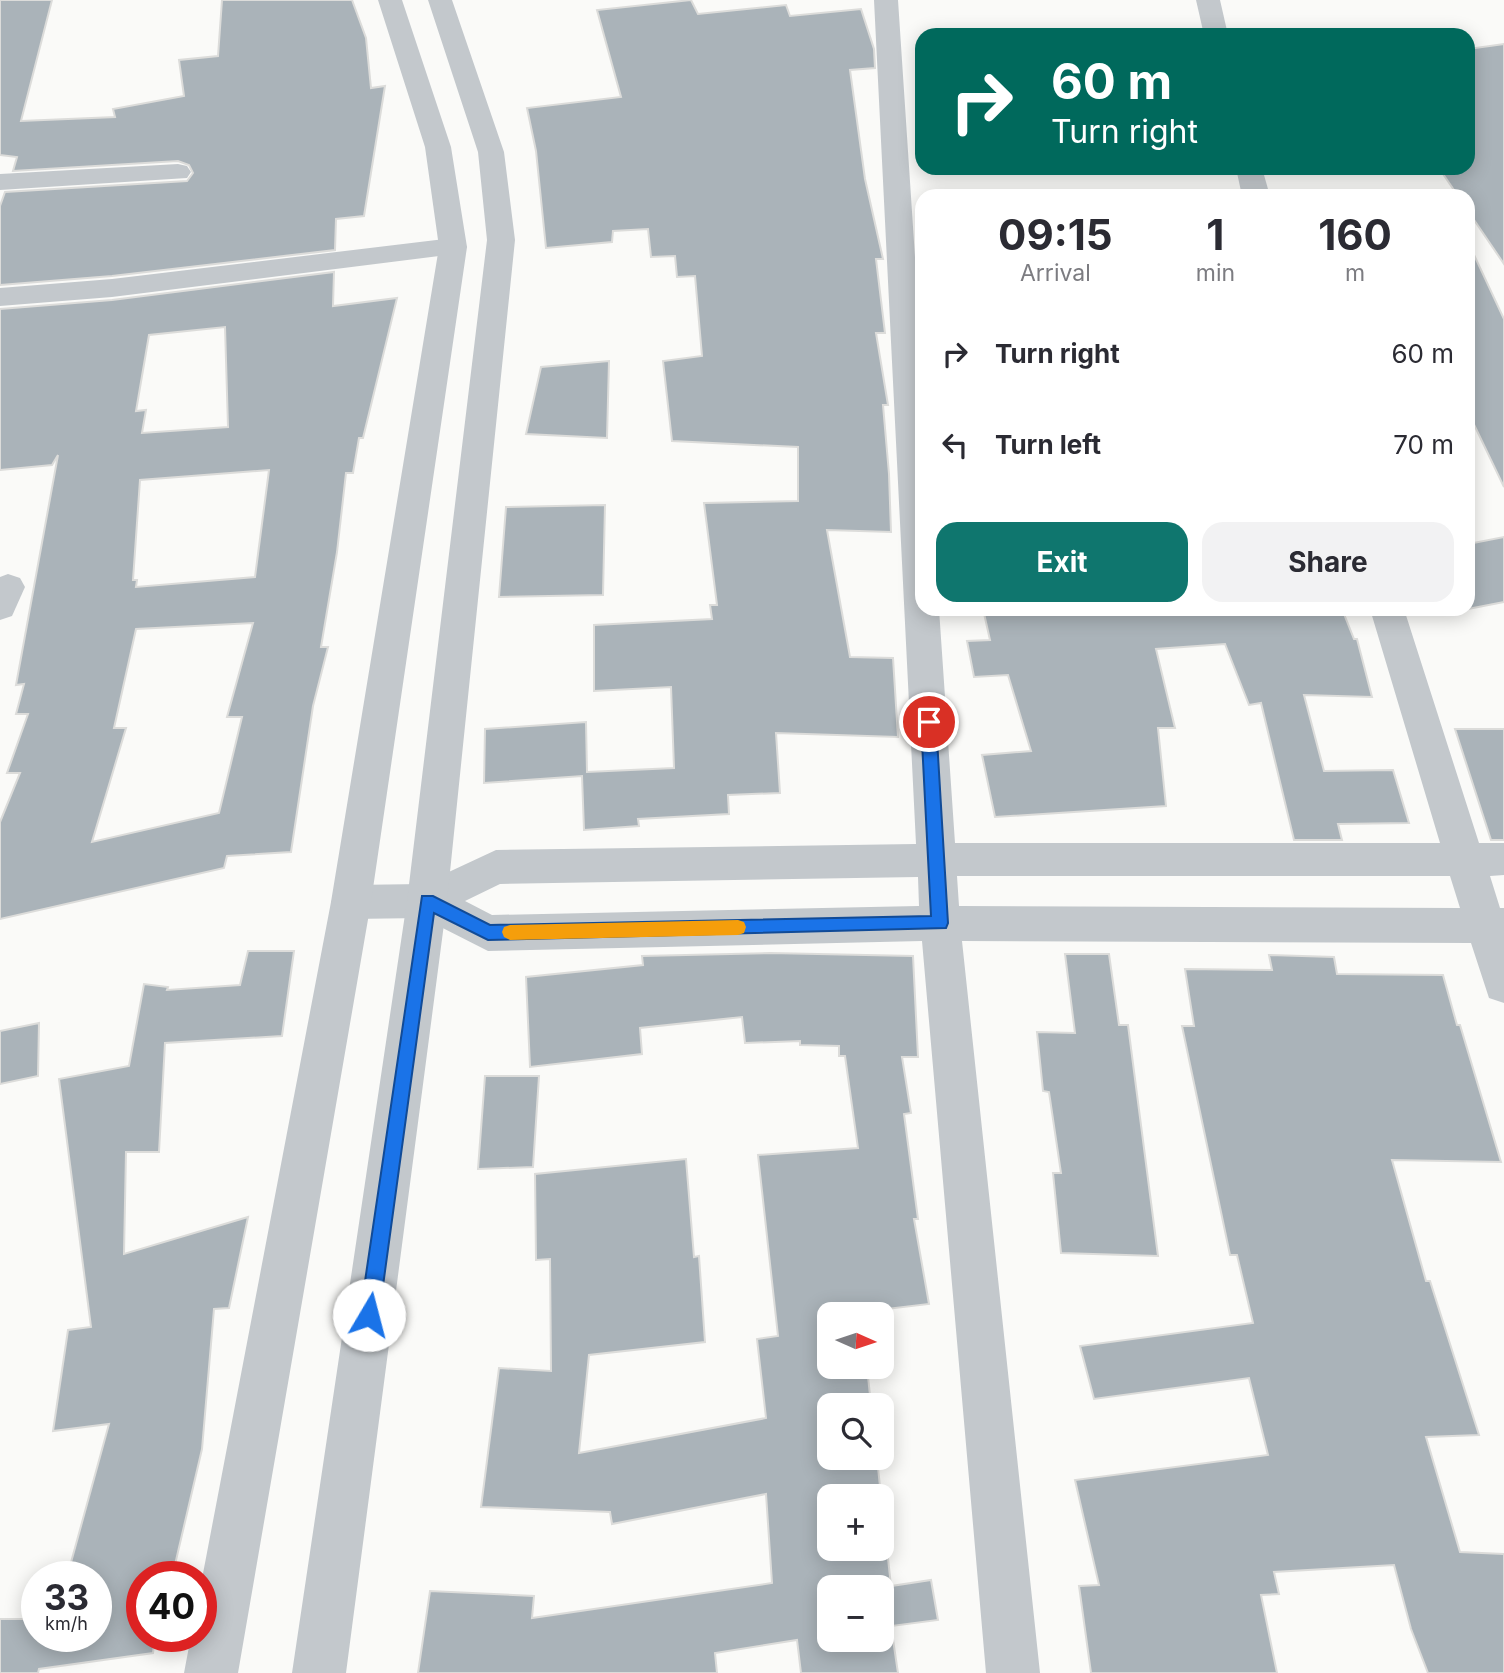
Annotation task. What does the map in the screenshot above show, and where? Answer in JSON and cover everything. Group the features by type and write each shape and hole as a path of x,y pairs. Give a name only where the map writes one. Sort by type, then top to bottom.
{"street":[{"path":"211,1673 351,902 453,247 438,147 390,0"},
{"path":"319,1673 427,901 501,240 492,152 440,0"},
{"path":"886,0 915,489"},
{"path":"1208,0 1214,28"},
{"path":"0,182 178,172"},
{"path":"0,298 113,288 453,247"},
{"path":"923,616 940,923 1013,1673"},
{"path":"1390,616 1485,859 1504,985"},
{"path":"351,902 427,901 496,867 937,860 1485,859"},
{"path":"427,901 488,933 940,923 1495,926"}],"building":[{"path":"0,0 52,0 21,121 115,117 113,109 184,96 179,60 218,56 222,0 352,0 366,38 371,88 385,86 364,216 336,219 335,250 112,276 0,285 0,206 5,192 187,181 193,173 189,165 178,161 13,171 17,157 0,155"},
{"path":"691,0 698,14 786,5 790,16 861,9 874,49 875,68 850,70 865,179 883,259 876,259 885,333 876,333 888,405 883,405 891,532 827,530 850,657 893,658 898,737 776,733 780,793 728,795 729,814 638,819 639,826 584,830 582,776 484,783 485,729 586,722 587,772 674,768 671,687 594,691 594,625 712,619 710,605 717,605 704,503 798,501 798,447 672,441 663,361 702,356 695,276 677,277 675,256 651,257 648,229 613,231 612,242 546,248 536,151 527,108 621,97 597,10"},
{"path":"1504,44 1504,264 1475,221 1475,189 1453,189 1444,175 1475,175 1475,48"},
{"path":"1475,257 1504,319 1504,487 1475,427"},
{"path":"334,272 333,306 397,298 363,438 359,438 353,473 346,473 337,552 321,647 328,647 313,706 291,852 227,856 224,868 0,919 0,822 20,773 7,773 28,714 16,714 24,684 16,685 58,455 52,465 0,470 0,309 112,300","holes":["225,327 228,427 142,433 146,410 136,411 149,335","269,470 255,577 136,587 137,580 133,580 140,480","253,623 227,717 242,717 219,813 92,842 126,728 114,728 136,629"]},
{"path":"609,361 607,438 526,434 541,367"},
{"path":"605,505 603,595 499,597 506,507"},
{"path":"1504,537 1504,602 1475,608 1475,543"},
{"path":"985,616 1345,616 1354,639 1357,639 1372,697 1304,695 1324,771 1393,770 1409,823 1338,824 1342,840 1294,840 1261,703 1249,705 1225,644 1156,649 1175,728 1158,728 1166,806 995,817 982,755 1031,751 1008,675 974,677 967,641 990,640"},
{"path":"1455,729 1504,729 1504,840 1491,840"},
{"path":"248,951 294,951 282,1036 165,1043 159,1152 126,1152 124,1254 248,1217 229,1308 214,1309 202,1449 176,1561 126,1561 126,1652 153,1653 39,1669 38,1673 0,1673 0,1619 21,1619 21,1652 112,1652 112,1561 71,1561 109,1424 53,1431 68,1330 91,1327 59,1079 129,1066 144,984 168,987 167,990 240,985"},
{"path":"770,953 913,956 918,1057 902,1057 911,1113 904,1114 918,1219 914,1219 929,1304 894,1308 894,1302 817,1302 817,1379 868,1379 870,1393 817,1393 817,1470 878,1470 880,1484 817,1484 817,1561 888,1561 890,1575 817,1575 817,1652 894,1652 894,1646 898,1673 801,1673 797,1640 715,1653 717,1673 418,1673 430,1591 534,1596 532,1618 772,1583 766,1494 612,1524 610,1512 481,1507 499,1368 551,1371 550,1259 536,1260 535,1174 686,1159 694,1257 699,1256 705,1342 589,1355 579,1453 766,1418 757,1339 778,1336 758,1155 858,1148 845,1056 839,1056 839,1046 800,1045 800,1041 745,1043 742,1017 640,1028 642,1054 530,1067 526,977 643,965 642,956"},
{"path":"1065,954 1109,954 1119,1025 1128,1025 1158,1256 1061,1253 1053,1173 1061,1173 1049,1092 1043,1091 1037,1032 1075,1033"},
{"path":"1269,955 1334,957 1337,974 1443,975 1457,1025 1460,1025 1501,1162 1392,1160 1426,1281 1430,1281 1479,1435 1426,1437 1460,1552 1504,1554 1504,1673 1428,1673 1411,1629 1394,1565 1274,1572 1279,1594 1261,1595 1277,1673 1091,1673 1079,1586 1099,1585 1075,1480 1268,1455 1249,1378 1094,1399 1080,1346 1253,1323 1237,1255 1230,1255 1182,1026 1194,1026 1185,969 1272,970"},
{"path":"39,1023 38,1076 0,1084 0,1031"},
{"path":"485,1076 539,1076 533,1167 478,1169"},
{"path":"931,1580 938,1620 894,1626 894,1586"}],"slow traffic":[{"path":"510,932 738,927"}],"route":[{"path":"369,1315 427,901 488,933 940,923 929,722"}]}
